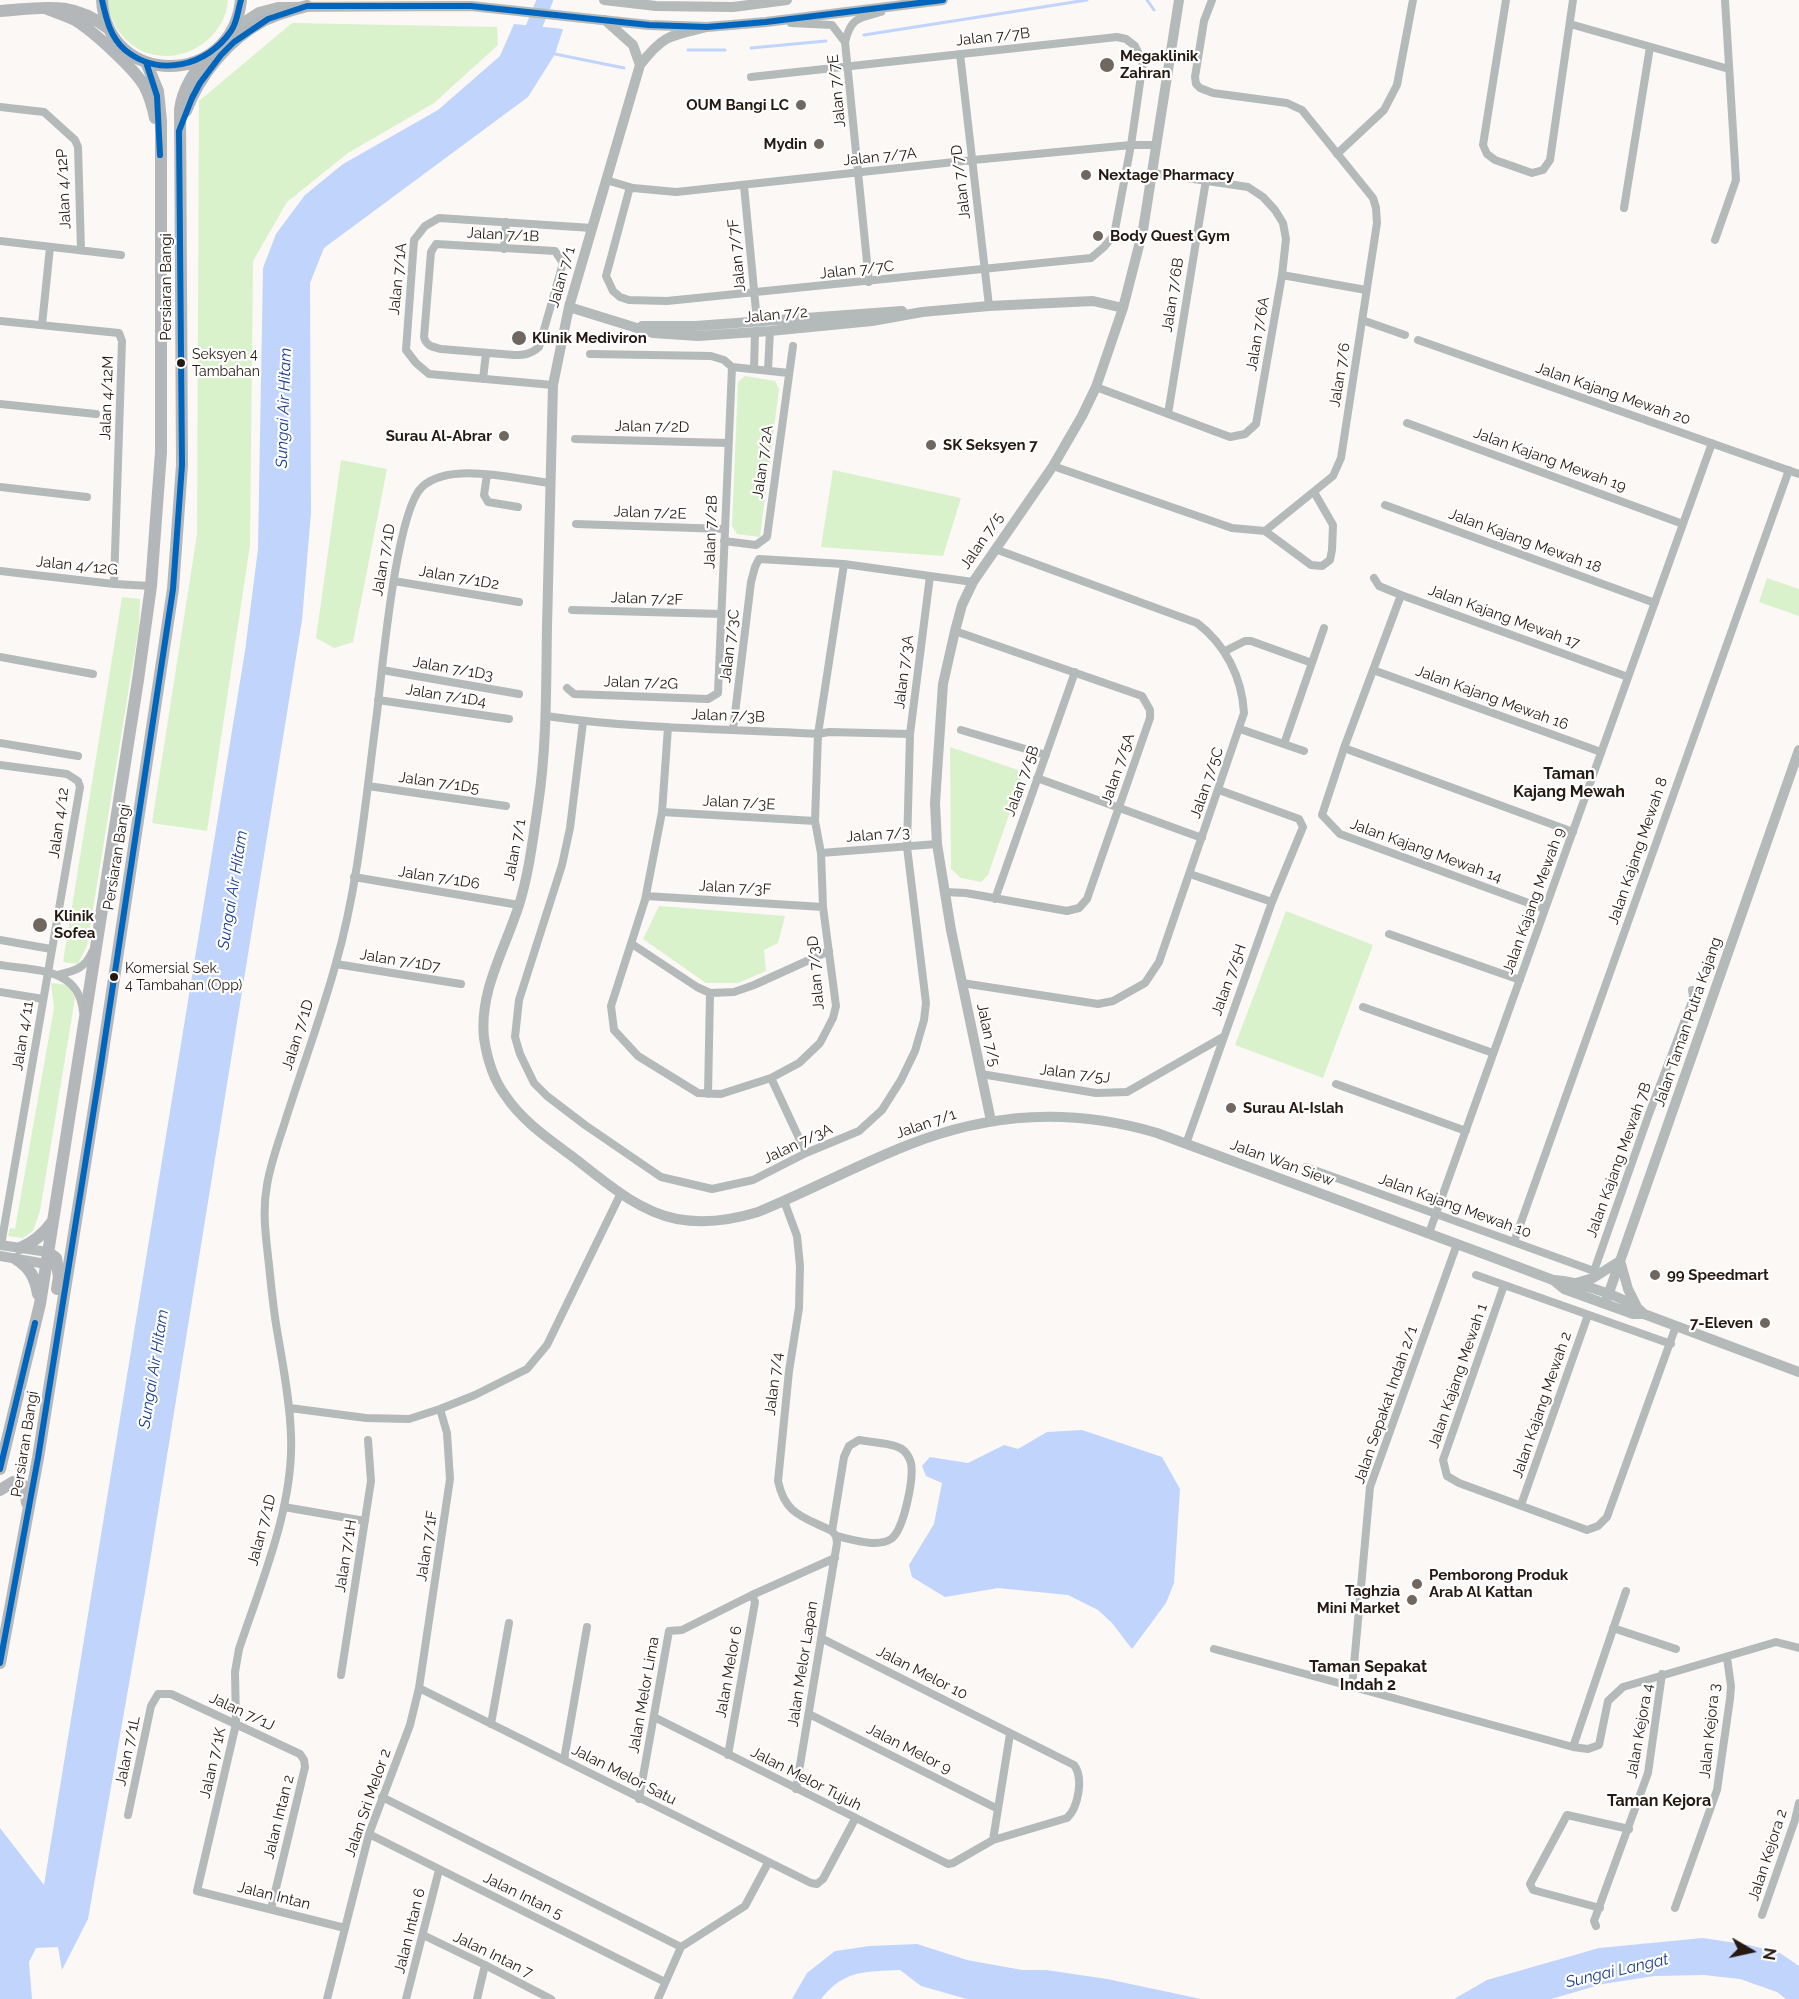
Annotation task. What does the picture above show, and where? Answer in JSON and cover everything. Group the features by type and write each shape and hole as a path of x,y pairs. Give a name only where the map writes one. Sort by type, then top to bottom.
{"main road":[{"path":"102,0 110,30"},
{"path":"234,28 241,0"},
{"path":"180,130 191,97 201,80 233,44 263,21 307,6"},
{"path":"45,8 87,29 136,75 150,99 160,152"},
{"path":"0,11 45,8 65,8 77,11 110,30 128,52 159,66 178,66 197,62 208,56"},
{"name":"Persiaran Bangi","path":"0,1664 38,1458 173,589 182,465 180,109 183,95 194,74 208,56 223,44 234,28"},
{"name":"Persiaran Bangi","path":"0,1469 50,1258 53,1220 151,586 161,452 161,121 158,90 146,62"},
{"path":"38,1458 35,1428 59,1277 50,1258 64,1246 82,1140 91,1124"},
{"path":"40,1304 35,1279 18,1253 46,1230 53,1220"},
{"path":"0,1490 13,1482 21,1483 25,1489 28,1514"}],"street":[{"path":"604,0 656,6 733,7 787,0"},
{"name":"Jalan 7/1","path":"234,28 252,15 278,7 451,5 512,9 670,27 707,27 944,0"},
{"path":"1169,0 1177,12"},
{"name":"Jalan 7/5","path":"991,1121 944,892 937,844 935,803 943,684 954,631 962,605 973,582 1053,466 1096,387 1123,308 1143,230 1180,0"},
{"name":"Jalan 7/6","path":"1212,0 1204,21 1194,77 1196,84 1213,93 1287,103 1302,110 1372,198 1376,208 1377,223 1341,458 1333,476 1265,531"},
{"path":"1338,154 1384,110 1397,85 1413,0"},
{"path":"1506,0 1483,145 1487,154 1495,159 1532,173 1543,170 1550,160 1573,0"},
{"path":"1715,240 1736,180 1725,0"},
{"name":"Jalan 7/7E","path":"869,282 845,42 853,21 901,6"},
{"path":"605,20 633,45 640,65"},
{"name":"Jalan 7/7E","path":"766,22 832,25 845,42"},
{"path":"1570,24 1729,69"},
{"name":"Jalan 7/1","path":"707,27 663,40 640,65 569,307 553,385 546,716 539,802 519,905 489,987 484,1014 484,1037 489,1060 495,1079 514,1107 540,1132 621,1193 654,1212 676,1219 697,1221 736,1218 784,1202 908,1144 991,1121"},
{"name":"Jalan 7/7B","path":"751,77 1117,37 1126,39 1135,46 1143,62 1131,145"},
{"path":"1624,208 1650,47"},
{"name":"Jalan 7/7D","path":"960,54 989,306"},
{"name":"Jalan 4/12P","path":"0,106 44,112 75,140 78,147 81,250"},
{"name":"Jalan 7/7A","path":"606,180 630,187 676,192 973,160 1131,145 1157,145"},
{"name":"Jalan 7/7C","path":"630,187 606,276 613,291 620,297 640,302 667,301 1090,258 1114,235 1131,145"},
{"name":"Jalan 7/6A","path":"1096,387 1230,437 1245,434 1256,424 1282,275 1286,239 1283,223 1263,196 1248,187 1153,173"},
{"name":"Jalan 7/6B","path":"1168,414 1206,180"},
{"name":"Jalan 7/7F","path":"744,186 755,293 754,369"},
{"name":"Jalan 7/1A","path":"553,385 429,374 416,363 406,350 414,240 425,226 439,218 592,228"},
{"path":"504,249 506,222"},
{"path":"0,241 121,255"},
{"name":"Jalan 7/1B","path":"436,244 504,249 555,252 563,263 539,347 525,355 441,349 429,346 424,337 431,252 436,244"},
{"path":"42,325 50,247"},
{"path":"1282,275 1366,290"},
{"name":"Jalan 7/2","path":"756,327 770,332 872,321 922,312 989,306 1093,301 1123,308"},
{"name":"Jalan 7/2","path":"569,307 633,326 756,327 871,312 922,312"},
{"path":"1362,320 1405,335"},
{"name":"Jalan 4/12M","path":"0,321 118,333 122,341 114,584"},
{"path":"768,370 770,332"},
{"name":"Jalan Kajang Mewah 20","path":"1418,340 1799,474"},
{"name":"Jalan 7/2A","path":"724,541 756,545 767,537 792,346"},
{"path":"483,379 486,353"},
{"path":"590,354 711,356 724,360 732,367 789,373"},
{"name":"Jalan 7/2B","path":"715,696 719,688 732,367"},
{"path":"0,404 96,414"},
{"name":"Jalan Kajang Mewah 19","path":"1407,423 1683,524"},
{"name":"Jalan 7/2D","path":"575,439 728,443"},
{"name":"Jalan Kajang Mewah 9","path":"1429,1233 1712,443"},
{"path":"1053,466 1232,528 1265,531 1311,565 1322,566 1330,560 1333,525 1314,492"},
{"name":"Jalan Kajang Mewah 8","path":"1514,1242 1789,470"},
{"name":"Jalan 7/1D","path":"236,1724 235,1672 239,1649 285,1507 292,1440 290,1408 275,1319 264,1216 267,1183 299,1075 336,964 354,877 394,581 406,519 418,489 431,479 449,473 550,483"},
{"path":"487,475 484,495 488,502 518,507"},
{"path":"0,487 87,497"},
{"name":"Jalan Kajang Mewah 18","path":"1385,505 1655,603"},
{"name":"Jalan 7/2E","path":"576,524 724,529"},
{"name":"Jalan 7/5C","path":"962,983 1088,1004 1113,1001 1145,983 1159,962 1244,713 1243,696 1226,651 1197,622 994,549"},
{"name":"Jalan 7/3C","path":"733,730 751,582 759,560 844,564"},
{"path":"844,564 973,582"},
{"name":"Jalan 7/3D","path":"708,1094 721,1094 771,1078 799,1063 810,1054 828,1030 833,1018 836,1006 823,907 821,853 814,821 818,734 844,564"},
{"name":"Jalan 4/12G","path":"0,571 151,586"},
{"name":"Jalan 7/3A","path":"583,722 570,828 562,865 519,1000 515,1037 520,1054 534,1083 585,1125 661,1177 712,1189 753,1180 806,1153 859,1131 882,1110 901,1080 915,1051 924,1020 926,1003 906,847 910,734 930,576"},
{"name":"Jalan Kajang Mewah 17","path":"1374,578 1379,586 1401,595 1628,676"},
{"name":"Jalan 7/1D2","path":"394,581 519,602"},
{"name":"Jalan Kajang Mewah 14","path":"1401,595 1344,748 1322,815 1340,834 1545,909"},
{"name":"Jalan 7/2F","path":"572,610 722,614"},
{"path":"1284,744 1324,628"},
{"name":"Jalan 7/5A","path":"944,892 1067,911 1079,908 1087,899 1150,718 1150,710 1142,696 954,631"},
{"path":"1226,651 1245,641 1251,641 1312,663"},
{"path":"0,657 93,674"},
{"name":"Jalan 7/1D3","path":"382,670 519,694"},
{"name":"Jalan Kajang Mewah 16","path":"1373,670 1602,752"},
{"name":"Jalan 7/5B","path":"995,899 1075,672"},
{"name":"Jalan 7/2G","path":"567,688 574,694 708,699 715,696"},
{"name":"Jalan 7/1D4","path":"378,700 509,719"},
{"name":"Jalan 7/3B","path":"546,716 583,722 668,727 818,734 829,732 910,734"},
{"path":"668,727 662,812 646,896 611,1006 614,1030 638,1056 698,1093 708,1094 710,993"},
{"path":"1240,729 1304,751"},
{"path":"961,730 1046,755"},
{"path":"0,743 78,756"},
{"path":"1344,748 1573,832"},
{"name":"Jalan Taman Putra Kajang","path":"1606,1299 1799,750"},
{"name":"Jalan 4/12","path":"0,765 67,774 78,781 80,787 47,973"},
{"path":"1037,778 1202,838"},
{"name":"Jalan 7/1D5","path":"368,786 506,806"},
{"name":"Jalan 7/5H","path":"1186,1144 1272,902 1303,827 1299,819 1219,790"},
{"name":"Jalan 7/3E","path":"662,812 814,821"},
{"name":"Jalan 7/3","path":"821,853 937,844"},
{"path":"1190,874 1272,902"},
{"name":"Jalan 7/1D6","path":"354,877 519,905"},
{"name":"Jalan 7/3F","path":"646,896 823,907"},
{"path":"1389,934 1520,980"},
{"path":"0,940 51,949"},
{"path":"57,975 81,968 89,959 97,940"},
{"path":"632,944 697,987 710,993 734,992 830,951"},
{"name":"Jalan 7/1D7","path":"336,964 461,984"},
{"path":"0,965 57,975 71,981 79,991 84,1023"},
{"name":"Jalan 4/11","path":"0,1249 47,973"},
{"name":"Jalan Kajang Mewah 7B","path":"1594,1271 1649,1114 1691,1004 1692,990"},
{"path":"0,992 43,999"},
{"path":"1363,1007 1493,1053"},
{"name":"Jalan 7/5J","path":"981,1074 1096,1093 1127,1092 1223,1037"},
{"path":"771,1078 806,1153"},
{"path":"1336,1084 1466,1131"},
{"name":"Jalan Wan Siew","path":"991,1121 1056,1116 1101,1119 1130,1125 1553,1280 1575,1283 1633,1314 1644,1314 1799,1372"},
{"name":"Jalan Kajang Mewah 10","path":"1306,1167 1594,1271"},
{"path":"290,1408 366,1419 409,1419 475,1395 527,1369 547,1345 621,1193"},
{"name":"Jalan 7/4","path":"784,1202 797,1236 800,1266 799,1308 789,1371 778,1481 782,1497 791,1510 835,1537"},
{"name":"Jalan Sepakat Indah 2/1","path":"1352,1687 1370,1487 1457,1244"},
{"path":"0,1249 50,1258"},
{"path":"1575,1283 1593,1278 1621,1261 1625,1282 1636,1305"},
{"path":"1476,1275 1671,1344"},
{"name":"Jalan Wan Siew","path":"1553,1280 1564,1289 1636,1305 1644,1314"},
{"name":"Jalan Kajang Mewah 1","path":"1504,1285 1443,1460 1447,1476 1459,1483 1587,1530 1598,1527 1607,1517 1676,1326"},
{"name":"Jalan Kajang Mewah 2","path":"1521,1505 1588,1315"},
{"name":"Jalan 7/1F","path":"419,1688 450,1479 447,1434 440,1409"},
{"name":"Jalan 7/1H","path":"341,1675 371,1481 369,1440"},
{"name":"Jalan Melor Lapan","path":"796,1789 835,1558 835,1537 844,1457 849,1446 859,1440 900,1447 911,1463 903,1519 899,1531 890,1540 879,1542 835,1537"},
{"path":"285,1507 365,1521"},
{"path":"752,1595 835,1558"},
{"path":"1573,1748 1626,1592"},
{"name":"Jalan Melor Lima","path":"639,1798 669,1631 682,1630 752,1595"},
{"name":"Jalan Melor 6","path":"728,1755 755,1602 752,1595"},
{"path":"491,1724 509,1623"},
{"path":"564,1760 587,1627"},
{"path":"1613,1628 1676,1649"},
{"name":"Jalan Melor 10","path":"822,1638 1074,1765 1079,1774 1077,1793 1074,1808 1066,1818 993,1840"},
{"path":"1214,1649 1573,1748 1588,1749 1599,1745 1608,1701 1623,1687 1776,1642 1799,1647"},
{"name":"Jalan Kejora 3","path":"1675,1908 1718,1790 1731,1686 1727,1658"},
{"name":"Jalan Kejora 4","path":"1596,1926 1594,1921 1648,1773 1662,1674"},
{"name":"Jalan Melor Satu","path":"419,1688 810,1883 817,1884 824,1879 855,1819"},
{"name":"Jalan Sri Melor 2","path":"327,1999 369,1834 410,1725 419,1688"},
{"name":"Jalan 7/1J","path":"158,1694 171,1694 300,1754 305,1767"},
{"name":"Jalan 7/1L","path":"128,1815 151,1706 158,1694"},
{"name":"Jalan Melor 9","path":"809,1714 998,1809"},
{"name":"Jalan Melor Tujuh","path":"654,1718 948,1864 993,1840"},
{"name":"Jalan 7/1K","path":"197,1891 236,1724"},
{"path":"993,1840 1010,1734"},
{"name":"Jalan Intan 2","path":"271,1909 305,1767"},
{"path":"382,1797 681,1947"},
{"name":"Jalan Kejora 2","path":"1762,1915 1799,1803"},
{"path":"1600,1908 1531,1888 1530,1884 1567,1815 1629,1829"},
{"name":"Jalan Intan 5","path":"369,1834 665,1982"},
{"path":"658,1999 681,1947 745,1906 768,1863"},
{"name":"Jalan Intan 6","path":"406,1999 439,1870"},
{"name":"Jalan Intan","path":"197,1891 345,1928"},
{"name":"Jalan Intan 7","path":"423,1935 551,1999"},
{"path":"477,1999 485,1965"}],"green space":[{"path":"107,0 228,0 224,18 214,33 201,45 185,53 168,56 151,54 135,47 115,26"},
{"path":"292,23 497,27 498,45 434,103 348,153 287,202 253,261 250,545 207,831 152,823 197,534 199,101"},
{"path":"745,376 775,381 779,389 760,537 737,534 732,526 738,382"},
{"path":"341,460 387,469 353,642 334,648 316,638"},
{"path":"833,470 961,498 943,556 821,547"},
{"path":"1767,578 1799,589 1799,616 1759,602"},
{"path":"122,597 140,599 139,626 87,946 78,964 63,962"},
{"path":"950,747 1024,772 988,875 981,882 961,878 951,869"},
{"path":"659,906 785,916 778,943 764,950 766,971 738,983 706,983 643,939"},
{"path":"1286,911 1373,945 1323,1078 1235,1045"},
{"path":"51,983 68,985 75,998 40,1211 33,1231 23,1238 8,1236 10,1228 15,1229 54,1008"}],"water":[{"path":"514,24 563,29 555,54 528,97 324,248 310,283 311,513 302,620 145,1592 88,1919 62,1970 58,1947 36,1948 29,1962 32,1999 0,1999 0,1828 44,1885 245,651 258,549 263,268 276,234 305,195 343,164 438,110 500,56"},
{"path":"1082,1430 1162,1457 1180,1489 1174,1583 1166,1603 1132,1649 1112,1623 1098,1610 1068,1595 998,1588 945,1597 912,1577 909,1565 934,1524 942,1483 926,1476 922,1466 930,1457 968,1463 1004,1445 1018,1449 1047,1432"},
{"name":"Sungai Langat","path":"1703,1938 1749,1945 1780,1953 1799,1966 1799,1999 1786,1999 1777,1992 1740,1979 1704,1975 1654,1976 1603,1984 1551,1999 1454,1999 1487,1980 1599,1948"},
{"path":"917,1944 967,1960 1022,1970 1046,1970 1107,1979 1201,1999 967,1999 921,1986 900,1970 856,1974 839,1982 821,1999 792,1999 807,1973 835,1951 870,1946"}],"waterway":[{"name":"Sungai Air Hitam","path":"526,46 545,0"},
{"path":"864,35 1087,0"},
{"path":"1147,0 1154,10"},
{"path":"751,48 826,41"},
{"path":"688,50 725,50"},
{"path":"555,54 624,68"}],"transit line":[{"path":"102,0 109,27 120,45 138,59 167,66 196,60 221,43 233,28 241,0"},
{"path":"0,1663 38,1458 100,1071 173,589 182,465 179,131 200,83 234,42 268,19 307,6 471,6 649,25 707,27 943,0"},
{"path":"146,62 157,96 160,155"},
{"path":"0,1469 35,1323"}],"place":[{"name":"Megaklinik Zahran","path":"1107,65"},
{"name":"OUM Bangi LC","path":"801,105"},
{"name":"Mydin","path":"819,144"},
{"name":"Nextage Pharmacy","path":"1086,175"},
{"name":"Body Quest Gym","path":"1098,236"},
{"name":"Klinik Mediviron","path":"519,338"},
{"name":"Seksyen 4 Tambahan","path":"181,363"},
{"name":"Surau Al-Abrar","path":"504,436"},
{"name":"SK Seksyen 7","path":"931,445"},
{"name":"Klinik Sofea","path":"40,925"},
{"name":"Komersial Sek. 4 Tambahan (Opp)","path":"114,977"},
{"name":"Surau Al-Islah","path":"1231,1108"},
{"name":"99 Speedmart","path":"1655,1275"},
{"name":"7-Eleven","path":"1765,1323"},
{"name":"Pemborong Produk Arab Al Kattan","path":"1417,1584"},
{"name":"Taghzia Mini Market","path":"1412,1600"}],"district":[{"name":"Taman Kajang Mewah","path":"1569,783"},
{"name":"Taman Sepakat Indah 2","path":"1368,1676"},
{"name":"Taman Kejora","path":"1659,1801"}]}
